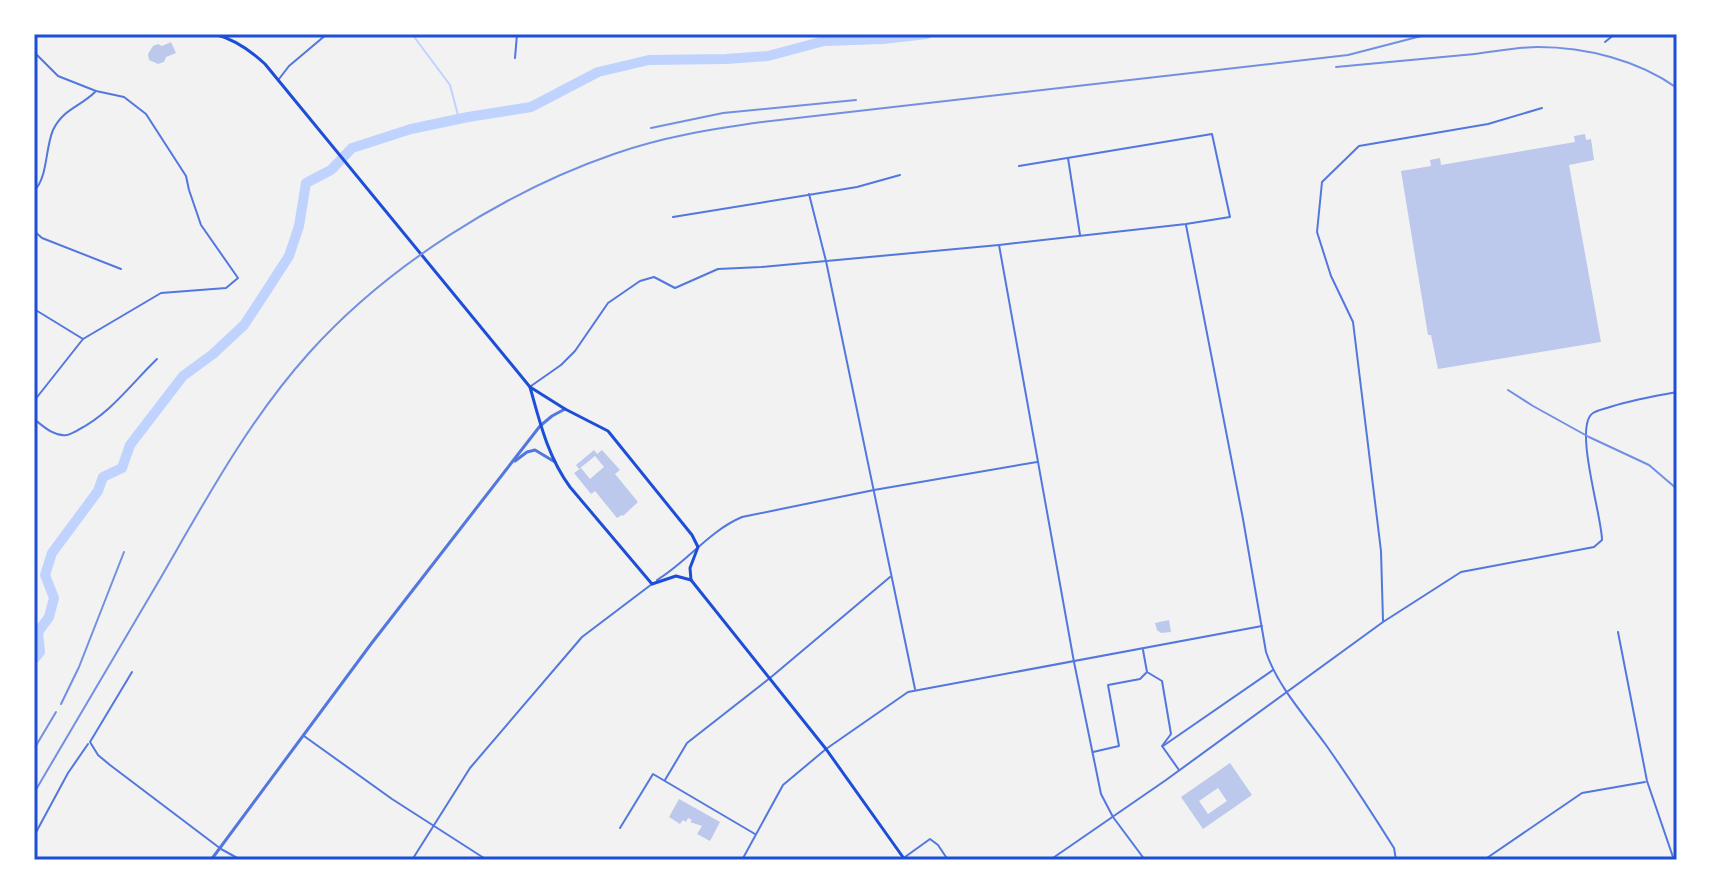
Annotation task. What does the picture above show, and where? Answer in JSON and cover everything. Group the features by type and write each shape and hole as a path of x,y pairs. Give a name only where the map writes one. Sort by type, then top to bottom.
{"main road":[{"path":"214,34 249,49 278,80 530,387 608,431 692,535 698,547 690,568 691,580 826,749 904,859"},
{"path":"530,387 540,426 555,462 570,487 652,584 676,576 691,580"}],"street":[{"path":"278,80 289,66 327,34"},
{"path":"515,58 517,34"},
{"path":"1605,42 1615,34"},
{"path":"34,52 58,76 96,91 124,97 146,114 186,176 201,225 238,278 226,288 161,293 83,339 34,401"},
{"path":"34,191 40,185 54,128 70,108 84,103 96,91"},
{"path":"1383,622 1381,551 1353,322 1331,276 1317,232 1322,182 1359,146 1488,124 1542,108"},
{"path":"530,387 575,351 608,303 640,281 654,277 675,288 718,269 1080,237 1230,217 1212,134 1019,166"},
{"path":"1068,157 1080,237"},
{"path":"673,217 857,187 900,175"},
{"path":"809,194 826,261 915,691"},
{"path":"1186,224 1266,652 1287,692 1355,786 1394,848 1396,860"},
{"path":"34,231 42,238 121,269"},
{"path":"999,245 1074,662 1101,794 1113,817 1145,860"},
{"path":"34,309 83,339"},
{"path":"34,419 53,433 68,436 96,421 157,359"},
{"path":"1050,860 1383,622 1461,572 1594,547 1602,540 1602,526 1587,458 1585,427 1588,417 1594,412 1634,400 1677,392"},
{"path":"211,860 371,644 540,426 565,409"},
{"path":"511,463 535,450 555,462"},
{"path":"412,860 470,768 582,637 673,570 731,522 742,517 874,490 1037,462"},
{"path":"665,780 687,743 891,577"},
{"path":"742,860 783,785 826,749 908,692 1262,626"},
{"path":"1618,632 1647,781 1674,860"},
{"path":"1143,649 1147,672 1162,681 1171,734 1162,746"},
{"path":"1162,746 1273,669"},
{"path":"34,836 68,773 132,672"},
{"path":"1092,752 1119,746 1108,685 1140,679 1147,672"},
{"path":"304,736 487,860"},
{"path":"90,742 98,755 110,765 221,849 241,860"},
{"path":"1162,746 1179,770"},
{"path":"620,828 653,774 756,834"},
{"path":"1484,860 1582,793 1647,781"},
{"path":"904,859 930,839 948,860"}],"building":[{"path":"171,42 176,53 158,64 149,60 148,54 153,46"},
{"path":"1585,134 1586,140 1591,139 1594,160 1569,165 1601,342 1438,369 1431,335 1428,335 1401,171 1431,166 1430,160 1440,158 1441,165 1575,142 1574,136"},
{"path":"594,450 597,454 602,450 620,470 615,474 638,502 623,516 617,518 595,491 591,494 574,473 581,468 590,479 604,467 595,456 579,469 576,465"},
{"path":"1169,620 1171,632 1161,633 1157,630 1155,623"},
{"path":"1230,763 1252,795 1203,829 1181,797","holes":["1218,788 1227,801 1208,814 1199,801"]},
{"path":"679,799 720,822 710,841 697,834 702,826 690,822 692,820 688,818 680,824 669,817"}],"waterway":[{"path":"412,34 450,85 459,119"},
{"path":"34,659 40,652 38,632 49,617 54,598 45,575 52,553 98,491 103,477 122,468 130,445 183,376 244,325 289,256 299,226 306,183 331,170 352,148 411,129 531,107 598,72 649,60 768,56 824,41 927,34"}],"railway":[{"path":"34,793 211,491 287,379 340,321 374,291 450,235 490,211 531,189 614,154 706,131 1348,55 1429,34"},
{"path":"1336,67 1520,48 1574,49 1628,63 1677,88"},
{"path":"651,128 723,113 856,100"},
{"path":"1508,390 1589,437 1649,465 1677,489"},
{"path":"61,704 79,667 124,552"},
{"path":"34,749 56,712"}]}
